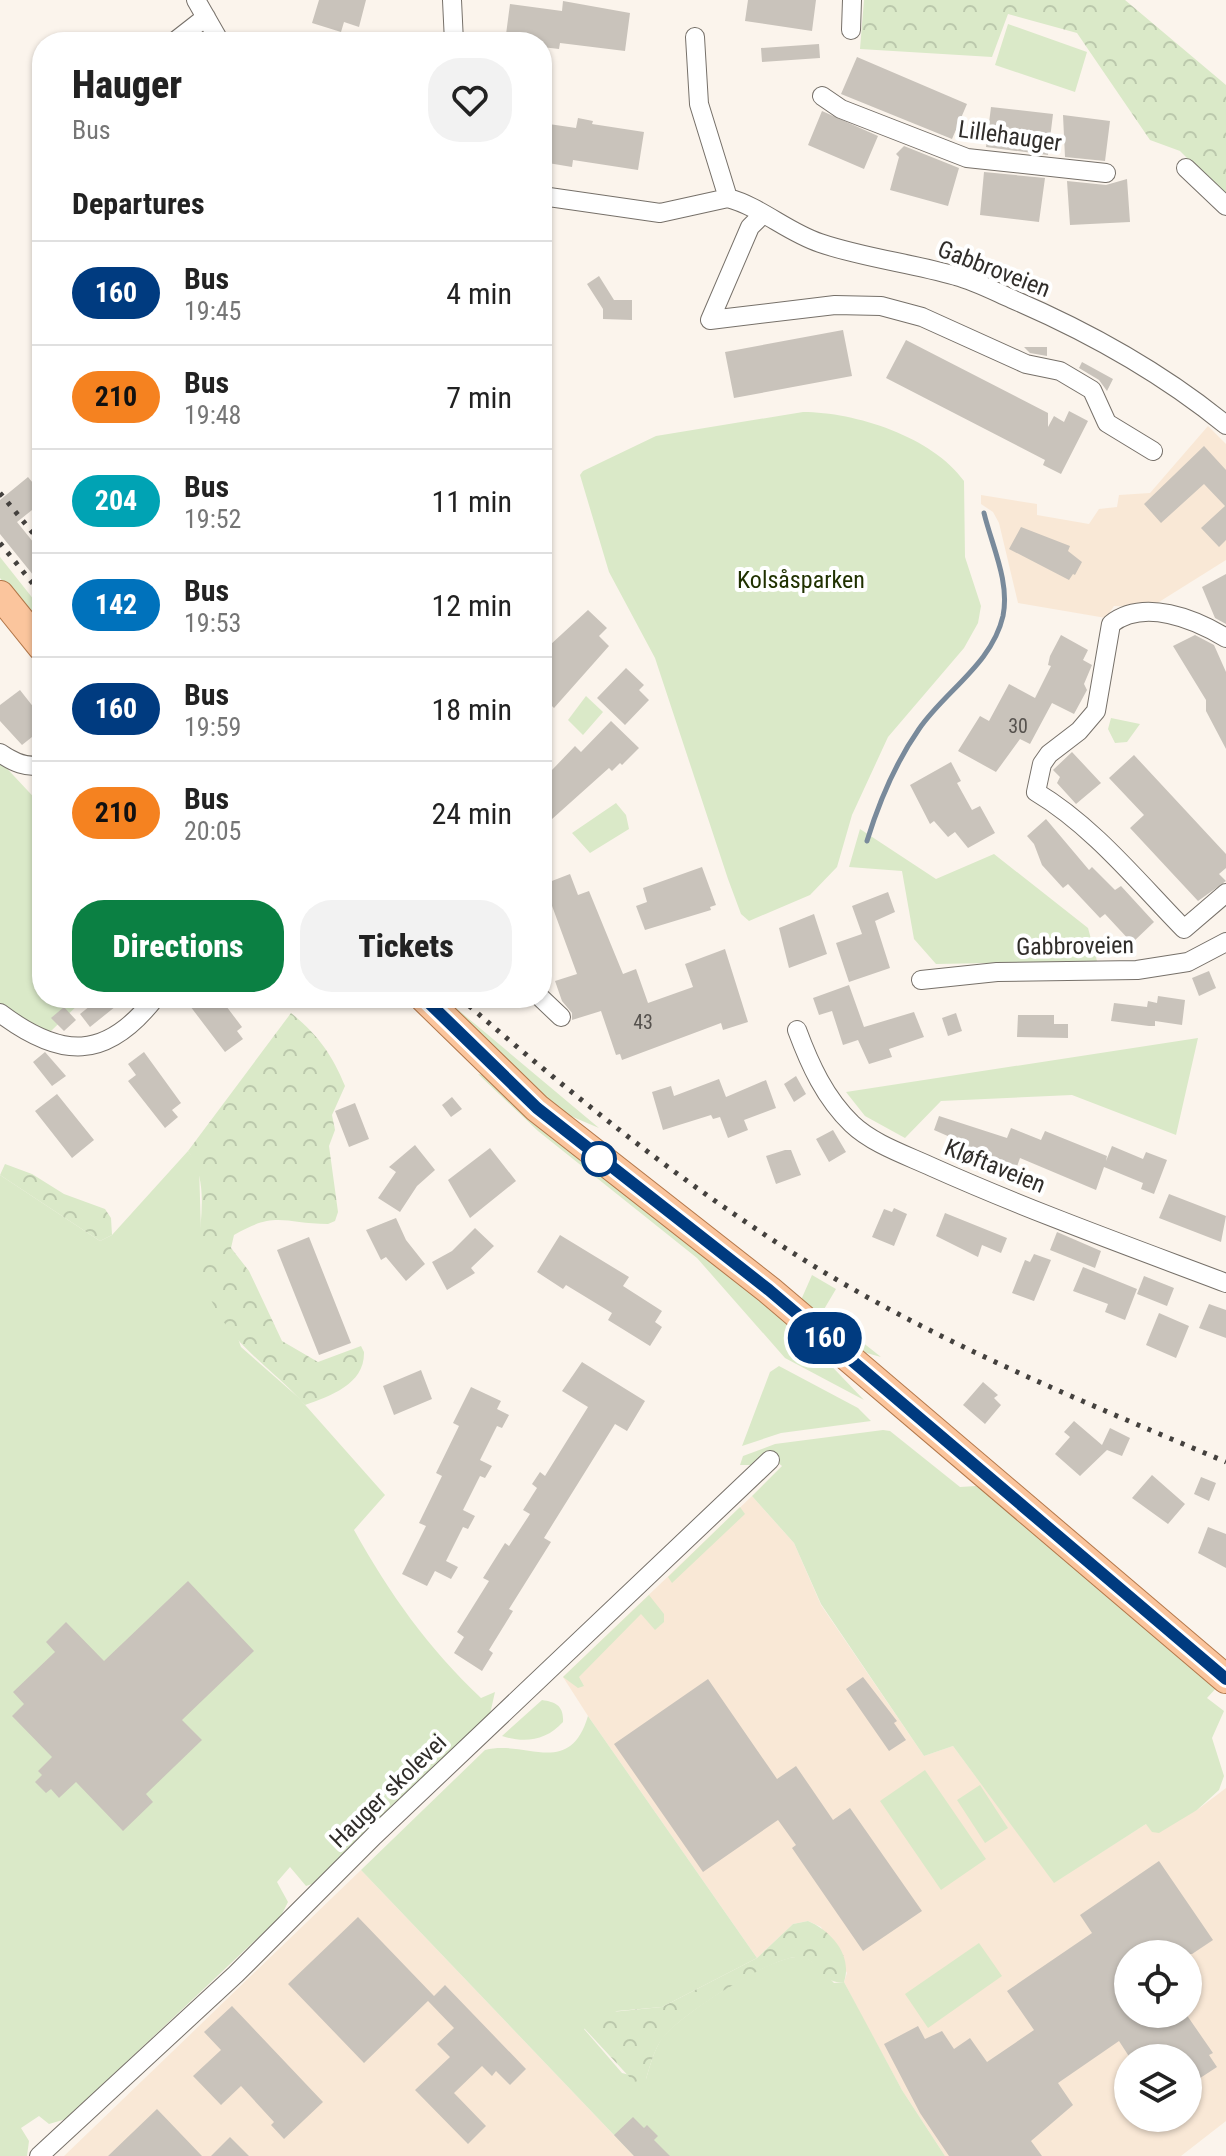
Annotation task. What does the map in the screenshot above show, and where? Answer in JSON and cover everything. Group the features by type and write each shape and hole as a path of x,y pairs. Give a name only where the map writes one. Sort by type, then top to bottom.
{"main road":[{"path":"0,595 32,635"},
{"path":"434,1008 556,1124 769,1290 1226,1679"}],"street":[{"path":"196,0 214,32"},
{"path":"452,0 454,32"},
{"path":"851,30 852,0"},
{"path":"187,32 206,17"},
{"path":"552,197 660,213 728,198 699,104 695,37"},
{"name":"Lillehauger","path":"822,96 841,109 967,158 1106,173"},
{"path":"1186,168 1226,206"},
{"name":"Gabbroveien","path":"728,198 745,202 788,231 824,244 959,277 1028,306 1171,382 1226,425"},
{"path":"763,214 750,227 710,320 835,305 881,306 922,317 1026,364 1060,371 1092,390 1107,423 1153,451"},
{"path":"1204,955 1184,929 1104,848 1056,804 1036,792 1042,764 1049,754 1079,731 1096,711 1111,624 1134,613 1162,614 1201,625 1226,638"},
{"path":"0,753 32,766"},
{"path":"1184,929 1226,893"},
{"name":"Gabbroveien","path":"921,980 983,973 1137,970 1177,964 1204,955 1226,942"},
{"path":"0,1013 50,1043 91,1047 125,1031 146,1008"},
{"path":"552,1008 561,1017"},
{"name":"Kløftaveien","path":"797,1030 815,1074 831,1100 854,1126 883,1144 968,1183 1226,1283"},
{"name":"Hauger skolevei","path":"39,2156 236,1974 374,1836 770,1460"}],"shaded area":[{"path":"1208,426 1226,444 1226,560 1151,607 1114,606 1106,618 1018,603 999,523 993,512 981,504 981,495 1037,504 1037,515 1089,524 1099,509 1117,507 1119,495 1150,493"},
{"path":"752,1496 794,1543 821,1605 924,1756 953,1746 1054,1882 1146,1824 1197,1810 1226,1788 1226,2121 1181,2156 945,2156 902,2090 860,2013 844,1982 847,1973 821,1927 808,1921 793,1924 757,1958 563,1677"},
{"path":"361,1870 634,2156 64,2156"}],"green space":[{"path":"864,0 1125,0 1226,85 1226,197 1180,151 1150,140 1077,33 1008,14 992,57 860,49"},
{"path":"1008,24 1087,52 1075,92 995,65"},
{"name":"Kolsåsparken","path":"803,412 869,422 913,440 950,465 964,481 965,557 981,606 978,623 964,648 888,737 852,815 837,867 810,895 749,921 741,914 728,879 655,658 609,572 580,475 656,436"},
{"path":"0,557 32,597 32,618 0,578"},
{"path":"586,696 603,712 583,735 568,720"},
{"path":"1111,718 1140,724 1127,742 1115,743 1108,729"},
{"path":"0,761 32,795 32,1008 75,1008 50,1032 24,1022 0,1005"},
{"path":"616,803 626,815 629,829 590,853 572,833"},
{"path":"860,829 936,879 994,854 1088,928 1097,961 936,964 914,939 902,871 849,867"},
{"path":"454,1008 599,1128 561,1112"},
{"path":"291,1013 323,1045 345,1086 332,1115 335,1130 329,1146 338,1212 335,1221 328,1224 280,1220 248,1227 234,1235 231,1248 249,1271 282,1341 318,1362 361,1346 364,1352 363,1363 353,1380 335,1393 305,1405 248,1351 213,1304 200,1267 201,1183 188,1151"},
{"path":"1198,1038 1176,1135 1072,1095 941,1101 905,1138 865,1116 846,1092"},
{"path":"478,1074 487,1076 822,1350 819,1353 864,1400 785,1358 697,1258 538,1131"},
{"path":"188,1151 199,1166 201,1231 241,1347 299,1398 385,1495 354,1530 396,1598 444,1660 481,1698 495,1692 490,1714 312,1884 306,1886 290,1867 277,1882 288,1902 281,1916 66,2119 49,2124 39,2116 21,2128 29,2141 27,2156 0,2156 0,1175 100,1241 112,1235"},
{"path":"5,1164 32,1174 64,1194 105,1209 111,1218 112,1235 100,1241 0,1175"},
{"path":"812,1275 836,1289 823,1311 881,1357 863,1352 801,1300"},
{"path":"779,1366 858,1408 871,1421 781,1433 742,1446 770,1372"},
{"path":"890,1431 960,1487 976,1486 1003,1502 1218,1686 1207,1698 1224,1711 1212,1738 1224,1776 1219,1790 1197,1810 1159,1833 1152,1832 1146,1824 1054,1883 953,1746 924,1756 821,1604 794,1543 752,1496 782,1466 766,1453 753,1465 740,1465 743,1456 775,1444"},
{"path":"740,1507 745,1514 672,1583 668,1577"},
{"path":"649,1595 664,1614 664,1622 655,1630 641,1614 579,1677 584,1686 578,1688 563,1677"},
{"path":"542,1700 560,1709 563,1722 549,1733 534,1739 502,1736"},
{"path":"588,1716 757,1958 662,2007 617,2011 584,2029 622,2073 646,2079 662,2038 688,2015 753,1973 793,1957 806,1958 834,1983 844,1982 902,2090 945,2156 634,2156 361,1870 485,1750 500,1748 558,1752 570,1746 580,1735"},
{"path":"925,1770 986,1859 941,1890 880,1801"},
{"path":"980,1785 1008,1828 985,1843 957,1800"},
{"path":"808,1921 825,1931 843,1953 844,1982 830,1980 812,1962 799,1957 786,1959 748,1976 671,2029 652,2058 646,2079 634,2082 584,2028 601,2013 662,2007 757,1958 793,1924"},
{"path":"979,1943 1002,1976 928,2028 905,1994"}],"building":[{"path":"319,0 366,0 359,27 344,22 341,32 312,23"},
{"path":"748,0 816,0 812,31 745,21"},
{"path":"563,1 630,13 625,51 560,43 559,49 552,48 552,32 506,32 510,4 562,11"},
{"path":"819,44 820,58 762,62 761,48"},
{"path":"857,57 967,104 952,139 841,94"},
{"path":"991,107 1053,114 1048,155 986,147"},
{"path":"822,111 878,136 864,169 808,145"},
{"path":"1063,115 1110,121 1105,161 1065,157"},
{"path":"578,118 593,121 592,124 644,132 638,170 573,160 572,167 552,164 552,124 576,128"},
{"path":"904,146 959,168 948,206 890,190 899,157 896,154"},
{"path":"984,172 1045,178 1039,222 980,215"},
{"path":"1127,179 1130,222 1070,225 1067,181 1106,185"},
{"path":"599,276 614,300 632,300 632,320 603,319 603,309 587,284"},
{"path":"843,330 852,376 734,398 725,352"},
{"path":"906,340 1048,413 1048,427 1054,416 1064,422 1069,411 1088,421 1061,474 1043,465 1045,460 886,378"},
{"path":"1024,347 1047,347 1047,356 1030,353"},
{"path":"1082,362 1113,379 1107,391 1099,380 1079,368"},
{"path":"1204,446 1226,470 1226,540 1219,547 1201,528 1225,506 1204,484 1161,523 1144,504"},
{"path":"28,477 32,482 32,510 17,522 32,541 32,574 0,534 0,500"},
{"path":"1021,527 1070,546 1068,551 1082,562 1075,575 1069,580 1009,549"},
{"path":"1226,574 1226,624 1215,618 1202,587"},
{"path":"588,610 607,628 599,636 609,646 554,708 552,706 552,643"},
{"path":"1061,635 1088,650 1083,660 1092,665 1084,684 1087,690 1074,714 1052,703 1030,744 1020,739 996,772 958,751 980,716 989,721 1009,684 1035,698 1051,666 1048,665 1050,656"},
{"path":"1195,635 1214,645 1226,672 1226,749 1206,711 1206,700 1173,646"},
{"path":"626,668 644,685 639,690 649,700 625,725 597,698"},
{"path":"20,690 32,705 32,737 22,745 0,721 0,705"},
{"path":"611,721 639,748 622,765 620,763 612,771 609,768 552,819 552,770 575,746 581,752"},
{"path":"1072,752 1101,783 1076,804 1057,783 1060,777 1053,770"},
{"path":"1134,755 1226,854 1226,868 1219,874 1226,881 1198,901 1130,828 1144,815 1109,778"},
{"path":"951,762 961,781 957,783 972,810 980,806 995,833 968,848 955,832 948,837 934,821 930,824 910,785"},
{"path":"1046,819 1089,870 1092,867 1115,890 1121,886 1154,922 1132,943 1105,914 1100,918 1068,884 1063,888 1042,865 1034,844 1027,836"},
{"path":"702,867 716,905 710,907 711,910 645,930 636,906 647,902 643,888"},
{"path":"570,874 578,895 589,891 623,974 636,969 648,1003 693,987 685,964 725,949 748,1022 723,1030 721,1023 622,1060 620,1054 616,1055 601,1011 572,1020 572,1013 562,1001 555,981 577,974 552,906 552,881"},
{"path":"888,892 895,912 875,921 890,968 849,982 836,943 862,934 852,906"},
{"path":"814,914 827,954 789,968 779,928"},
{"path":"1209,971 1216,988 1199,996 1192,978"},
{"path":"849,985 864,1027 914,1012 924,1037 889,1049 892,1057 869,1064 858,1040 843,1045 832,1011 819,1015 813,998"},
{"path":"1158,996 1185,1000 1182,1025 1155,1021 1155,1026 1149,1026 1111,1021 1114,1003 1147,1007 1148,1001 1157,1003"},
{"path":"65,1008 76,1020 64,1031 51,1018"},
{"path":"88,1008 114,1008 90,1027 80,1014"},
{"path":"192,1008 228,1008 242,1027 237,1031 243,1039 225,1052"},
{"path":"956,1013 962,1031 948,1036 942,1018"},
{"path":"1018,1015 1054,1015 1054,1024 1068,1024 1068,1038 1017,1037"},
{"path":"45,1052 66,1076 52,1086 33,1062"},
{"path":"144,1052 181,1103 172,1110 178,1117 165,1128 128,1081 136,1075 128,1064"},
{"path":"796,1076 806,1094 794,1102 784,1084"},
{"path":"719,1079 726,1097 766,1080 776,1108 744,1120 748,1130 728,1138 720,1117 713,1119 711,1115 663,1130 652,1092 671,1086 674,1096"},
{"path":"57,1094 94,1140 72,1158 35,1111"},
{"path":"452,1097 462,1109 451,1117 442,1105"},
{"path":"355,1103 369,1139 349,1147 335,1111"},
{"path":"939,1116 1007,1138 1011,1128 1041,1140 1045,1131 1107,1156 1106,1161 1112,1146 1143,1159 1146,1152 1167,1160 1154,1194 1141,1189 1143,1183 1104,1167 1096,1190 1020,1158 1015,1172 968,1159 969,1155 946,1146 950,1137 934,1130"},
{"path":"833,1130 846,1152 829,1162 816,1139"},
{"path":"415,1145 435,1170 417,1186 400,1212 378,1198 396,1172 389,1167"},
{"path":"490,1148 516,1181 470,1218 448,1180"},
{"path":"791,1150 801,1175 776,1184 766,1156"},
{"path":"1169,1194 1226,1216 1221,1242 1159,1218"},
{"path":"894,1208 907,1214 894,1246 872,1237 884,1209 892,1212"},
{"path":"945,1213 1007,1238 1001,1253 982,1245 978,1257 936,1236"},
{"path":"396,1218 406,1240 425,1264 406,1281 386,1257 381,1260 366,1230"},
{"path":"475,1228 494,1246 471,1268 475,1273 447,1290 432,1262 452,1251"},
{"path":"1057,1232 1101,1251 1095,1268 1050,1250"},
{"path":"560,1235 629,1277 623,1286 662,1311 655,1322 662,1327 650,1346 608,1320 612,1313 566,1285 563,1289 537,1272"},
{"path":"309,1237 351,1343 319,1355 277,1250"},
{"path":"1034,1254 1051,1260 1034,1301 1012,1293 1025,1260 1030,1262"},
{"path":"1083,1267 1137,1289 1125,1320 1105,1312 1108,1304 1073,1291"},
{"path":"1144,1276 1174,1288 1167,1306 1137,1294"},
{"path":"1209,1304 1226,1310 1226,1338 1199,1328"},
{"path":"1159,1313 1189,1326 1176,1358 1146,1345"},
{"path":"582,1362 645,1401 627,1431 615,1424 544,1538 551,1542 509,1609 513,1611 489,1650 493,1653 482,1671 454,1653 464,1637 457,1632 489,1581 483,1578 505,1543 509,1546 530,1514 523,1510 537,1488 532,1484 540,1472 545,1476 588,1407 562,1391"},
{"path":"421,1370 432,1399 394,1415 383,1386"},
{"path":"983,1382 998,1395 994,1398 1001,1405 985,1424 963,1405"},
{"path":"471,1387 501,1401 497,1409 509,1415 502,1428 497,1426 480,1460 492,1466 485,1478 480,1476 463,1510 475,1516 468,1529 463,1527 446,1561 458,1567 451,1579 435,1571 427,1586 402,1574 426,1526 419,1523 442,1476 436,1473 459,1426 453,1423"},
{"path":"1074,1421 1102,1445 1110,1428 1130,1438 1122,1456 1107,1450 1080,1476 1055,1454 1070,1437 1064,1432"},
{"path":"1152,1475 1185,1504 1168,1524 1132,1498"},
{"path":"1201,1477 1216,1483 1209,1501 1194,1494"},
{"path":"1208,1527 1226,1534 1226,1568 1198,1553"},
{"path":"188,1581 254,1651 182,1720 202,1740 146,1794 153,1802 123,1831 76,1782 59,1798 51,1789 46,1793 35,1782 42,1775 38,1771 52,1757 12,1716 24,1704 13,1692 55,1652 46,1642 66,1622 104,1661"},
{"path":"863,1677 897,1721 894,1723 906,1740 889,1751 846,1689"},
{"path":"708,1679 777,1779 796,1766 833,1820 850,1808 922,1911 863,1951 792,1848 796,1845 778,1820 703,1872 614,1744"},
{"path":"1159,1861 1213,1940 1202,1947 1202,1940 1114,1940 1114,2028 1196,2028 1213,2053 1209,2055 1217,2067 1202,2077 1202,2044 1121,2044 1119,2041 1058,2083 1073,2105 1031,2141 1042,2156 949,2156 920,2113 884,2044 918,2026 925,2039 942,2031 954,2049 970,2038 987,2062 1034,2030 1007,1991 1092,1933 1080,1915"},
{"path":"358,1917 434,1996 445,1985 526,2069 510,2085 496,2071 492,2076 482,2066 454,2093 486,2126 468,2144 415,2090 450,2057 437,2044 454,2028 428,2001 364,2063 288,1984"},
{"path":"232,2006 323,2102 284,2139 271,2125 274,2122 241,2086 221,2105 193,2076 221,2050 204,2032"},
{"path":"157,2109 202,2156 108,2156"},
{"path":"633,2117 658,2136 654,2140 670,2156 634,2156 614,2135"},
{"path":"230,2137 249,2156 211,2156"}],"waterway":[{"path":"867,841 889,783 919,729 978,663 997,633 1003,616 1004,590 984,513"}],"railway":[{"path":"0,493 32,532"},
{"path":"0,543 32,583"},
{"path":"472,1008 546,1071 680,1176 822,1271 970,1350 1226,1462"}],"bus line":[{"name":"160","path":"434,1008 537,1108 769,1290 1226,1679"}]}
